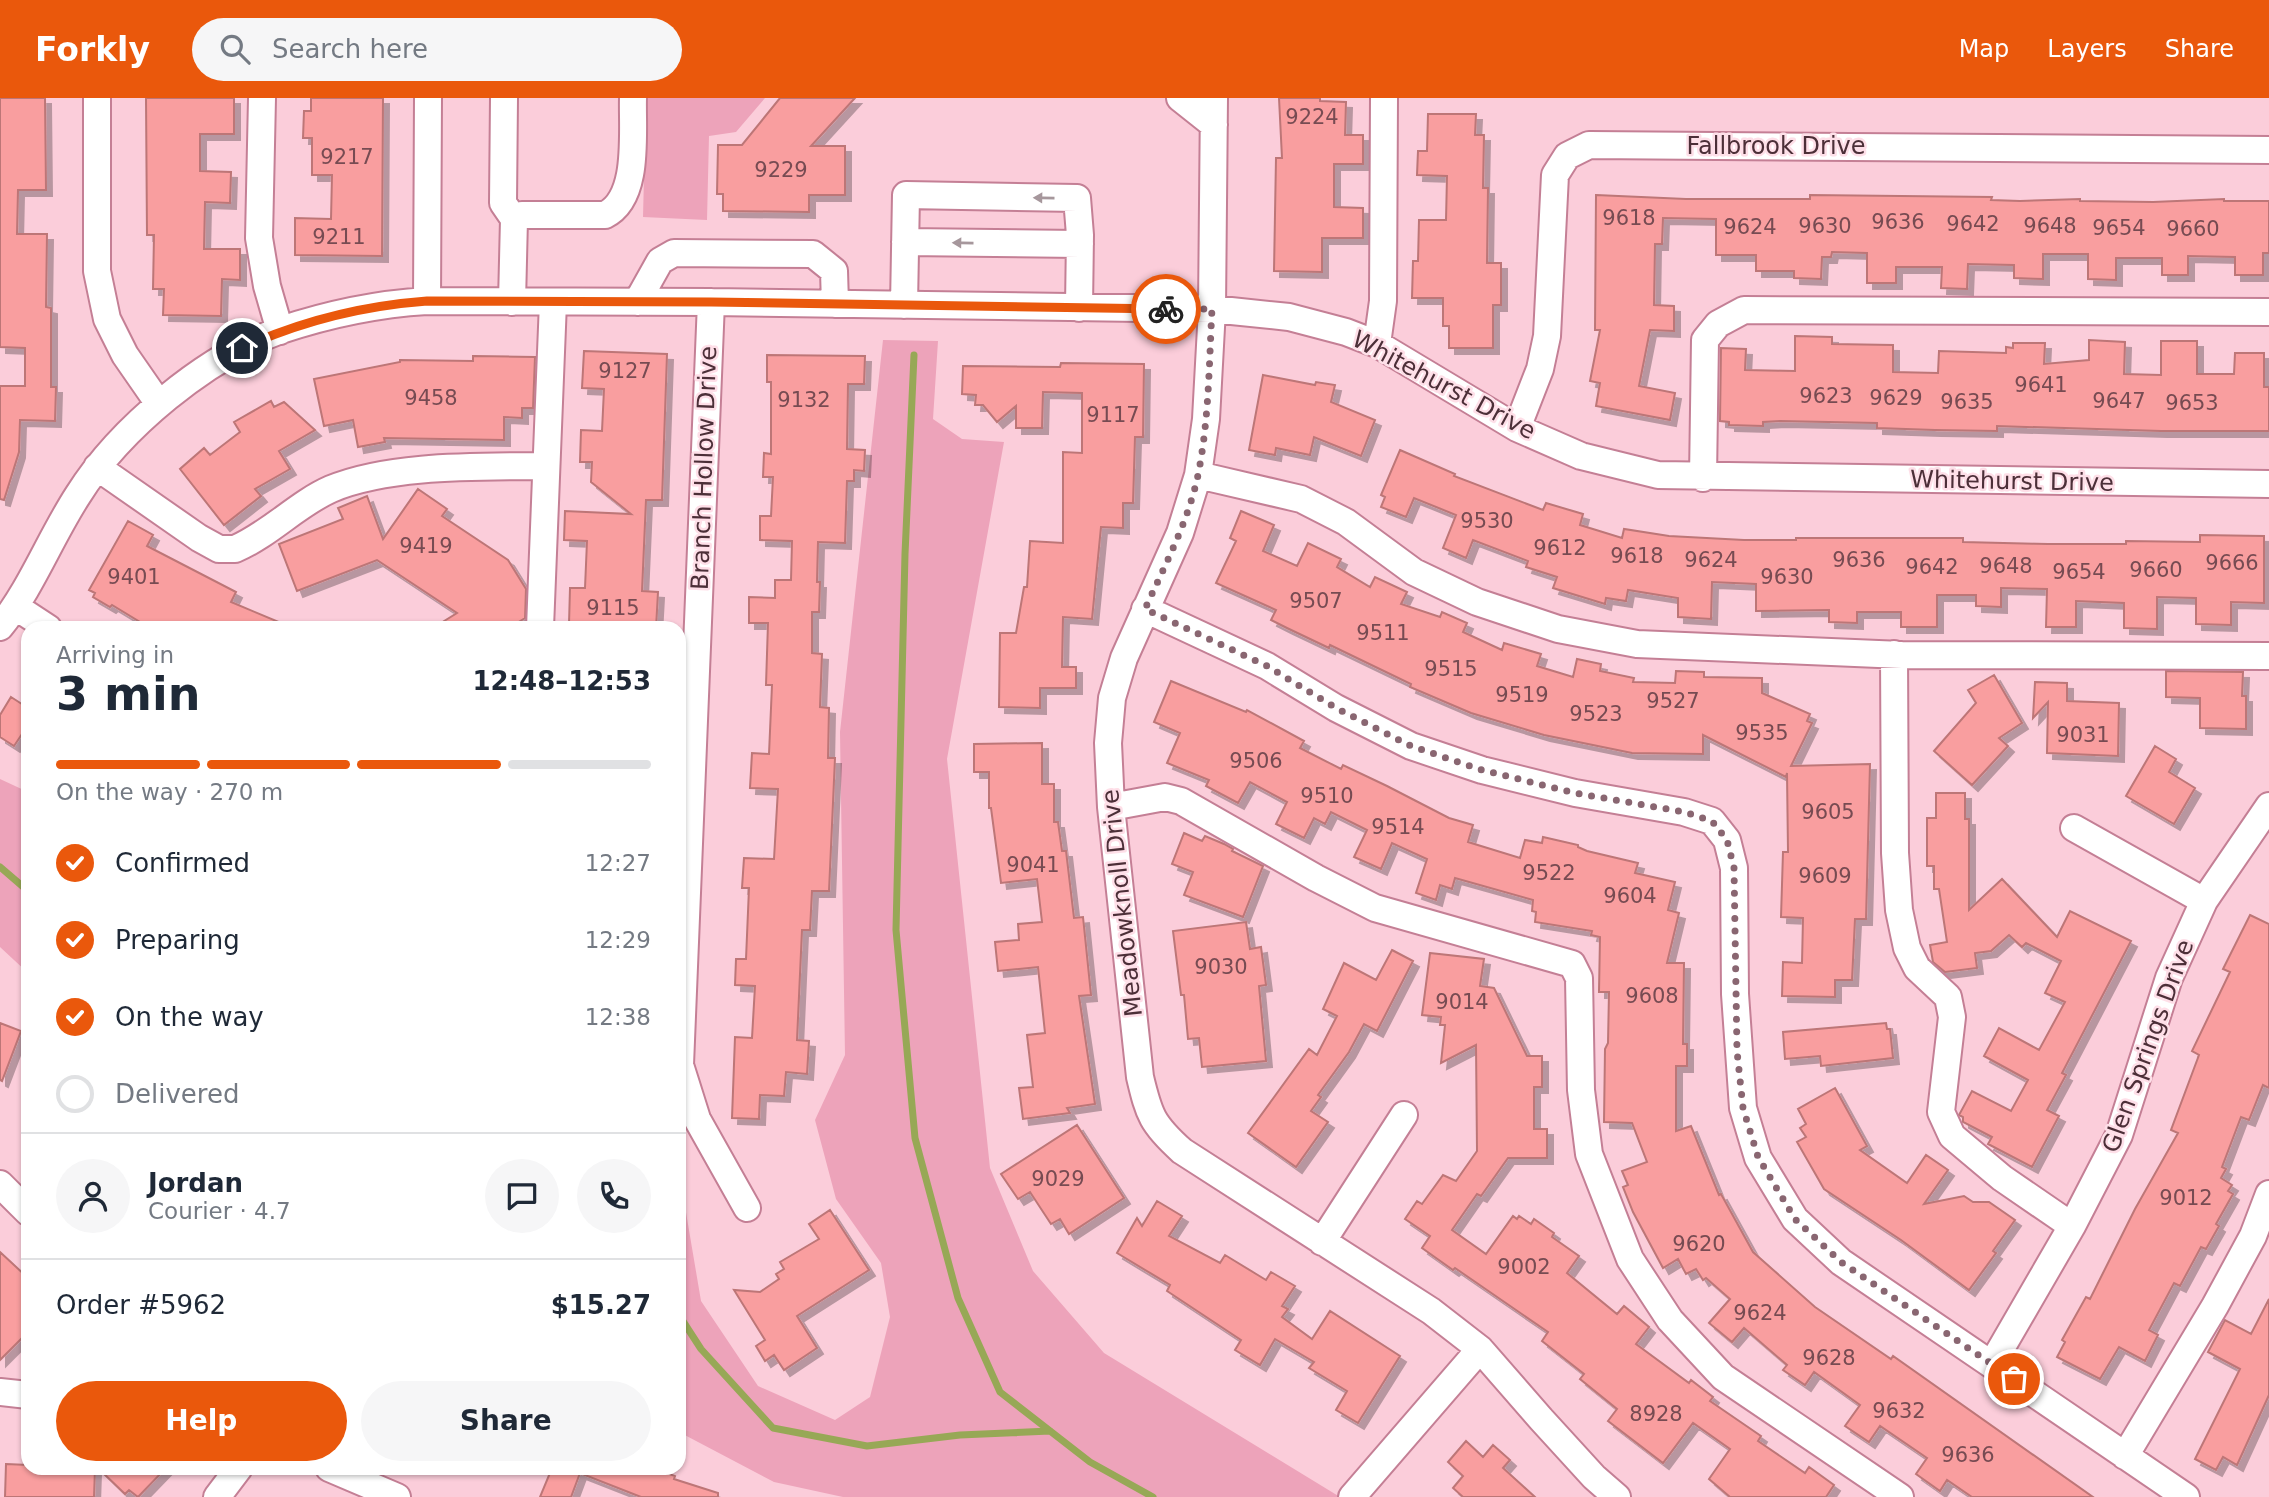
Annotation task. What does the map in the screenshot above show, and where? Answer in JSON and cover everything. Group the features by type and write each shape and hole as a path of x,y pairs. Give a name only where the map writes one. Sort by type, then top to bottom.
{"street":[{"path":"97,98 97,271 107,319 125,355 159,404"},
{"path":"262,98 259,238 267,286 280,331"},
{"path":"427,301 428,98"},
{"path":"504,98 503,203 514,219 512,302"},
{"path":"514,219 522,215 605,215 617,209 629,186 633,98"},
{"path":"1180,98 1214,125"},
{"name":"Meadowknoll Drive","path":"1214,98 1212,309 1206,419 1198,475 1180,533 1124,657 1112,698 1108,743 1111,807 1140,1077 1148,1110 1160,1131 1182,1151 1431,1311 1480,1349 1549,1429 1594,1477 1617,1497"},
{"path":"1377,344 1384,302 1384,98"},
{"name":"Fallbrook Drive","path":"1517,428 1540,369 1547,336 1555,175 1567,156 1589,145 2269,150"},
{"path":"904,305 906,195 1077,198 1080,244 1079,307"},
{"path":"905,242 1080,244"},
{"path":"638,302 660,261 674,253 813,254 834,271 835,304"},
{"name":"Whitehurst Drive","path":"8,617 77,496 97,467 159,404 196,376 242,348 280,331 347,312 387,304 427,301 1212,309 1289,317 1346,332 1377,344 1517,428 1581,456 1658,475 1703,478 2269,484"},
{"path":"540,621 553,302"},
{"name":"Branch Hollow Drive","path":"686,859 711,302"},
{"path":"1703,478 1705,340 1718,324 1744,310 2269,313"},
{"path":"97,467 199,538 219,549 235,549 246,545 308,502 344,485 402,473 455,467 545,466"},
{"path":"1198,475 1301,499 1346,522 1414,572 1477,602 1558,629 1637,644 1894,654 2269,656"},
{"path":"1145,609 1267,666 1336,708 1411,746 1482,770 1575,793 1684,812 1712,821 1727,840 1734,868 1737,1051 1743,1108 1758,1157 1795,1219 1841,1262 2186,1497"},
{"path":"1894,654 1895,853 1899,910 1907,948 1917,968 1948,997 1952,1017 1941,1112 1952,1136 2002,1178 2071,1226"},
{"path":"1111,807 1166,797 1181,801 1316,878 1375,908 1572,964 1578,978 1581,1090 1589,1154 1630,1259 1670,1321 1723,1377 1900,1497"},
{"name":"Glen Springs Drive","path":"1992,1364 2071,1226 2119,1135 2169,978 2204,901 2269,806"},
{"path":"2074,828 2204,901"},
{"name":"Branch Hollow Drive","path":"686,1084 697,1119 747,1208"},
{"path":"1322,1242 1404,1115"},
{"path":"0,1184 21,1205"},
{"path":"2125,1456 2216,1306 2253,1236 2269,1194"},
{"path":"1352,1497 1480,1349"},
{"path":"0,1392 21,1394"},
{"path":"217,1497 234,1475"},
{"path":"345,1475 397,1497"}],"shaded area":[{"path":"646,98 765,98 736,132 709,136 707,220 643,217"},
{"path":"883,340 938,341 933,419 962,439 1004,442 947,759 990,1168 1033,1271 1104,1353 1340,1497 843,1497 774,1482 686,1436 686,1212 701,1301 758,1386 835,1420 870,1397 890,1317 881,1263 836,1199 815,1120 845,1055 840,732"},
{"path":"0,779 21,789 21,966 0,947"}],"building":[{"path":"0,98 45,98 46,190 18,190 17,234 47,234 46,307 51,308 51,387 56,387 55,421 20,420 19,452 4,500 0,499 0,386 25,386 25,348 0,347"},
{"path":"146,98 234,98 234,134 200,134 200,171 231,172 230,203 205,202 204,249 240,249 240,280 222,279 221,316 163,315 164,289 153,289 154,235 147,235"},
{"path":"311,98 383,98 382,256 295,255 295,218 331,219 332,175 312,175 312,138 303,138 304,111 311,111"},
{"path":"780,98 855,98 811,146 845,146 845,195 809,195 809,212 723,211 723,194 717,194 718,145 742,145"},
{"path":"1279,98 1320,98 1320,101 1346,102 1345,135 1363,135 1363,164 1334,164 1334,207 1363,208 1363,238 1322,238 1322,272 1274,271 1276,158 1282,158"},
{"path":"1428,114 1476,114 1475,135 1484,135 1483,188 1488,188 1487,263 1501,263 1501,305 1493,305 1493,348 1449,348 1449,326 1443,326 1443,298 1412,298 1413,261 1418,261 1419,220 1446,220 1447,176 1417,175 1418,151 1427,151"},
{"path":"1596,195 1686,199 1810,199 1810,195 1992,197 1991,200 2020,201 2269,201 2269,253 2263,253 2263,275 2235,275 2235,257 2188,256 2188,275 2162,275 2162,258 2116,258 2116,280 2088,279 2088,254 2043,254 2043,279 2014,278 2014,265 1968,264 1967,289 1941,288 1942,267 1896,267 1896,283 1867,283 1867,253 1832,252 1831,257 1822,257 1821,279 1794,278 1794,271 1756,271 1756,255 1716,255 1716,219 1663,218 1662,244 1655,244 1654,305 1674,306 1674,331 1650,330 1639,386 1675,393 1670,420 1596,406 1600,383 1590,381 1600,330 1595,330"},
{"path":"1795,336 1832,337 1832,344 1893,345 1893,372 1938,373 1939,351 2006,353 2006,347 2013,348 2013,343 2045,343 2044,364 2089,360 2089,340 2125,342 2124,374 2161,375 2161,341 2197,341 2197,374 2234,374 2235,353 2264,353 2264,387 2269,387 2269,431 1997,426 1997,431 1935,430 1877,428 1877,423 1780,421 1763,422 1763,426 1729,425 1729,422 1720,421 1721,348 1746,349 1745,370 1795,371"},
{"path":"584,351 667,354 662,500 646,500 642,591 658,592 656,621 569,621 570,588 585,588 587,541 564,540 565,511 631,514 591,482 592,462 580,462 581,430 602,431 604,389 582,388"},
{"path":"767,355 865,356 864,384 848,384 847,449 865,450 864,471 854,470 854,481 847,481 845,543 818,542 819,612 812,612 812,653 822,654 820,707 829,708 828,758 835,758 829,891 812,891 810,930 802,930 797,1040 809,1041 807,1074 786,1072 784,1096 760,1095 759,1119 732,1118 735,1037 752,1038 755,986 735,985 736,959 746,959 749,888 742,888 744,858 774,859 778,789 750,788 752,753 769,754 772,685 766,685 768,623 749,623 749,597 775,598 775,580 791,580 792,541 760,540 760,516 771,516 773,477 763,477 764,453 771,454 771,382 767,382"},
{"path":"473,356 535,357 533,408 522,408 522,418 504,417 504,440 384,438 385,442 358,447 353,420 324,426 314,379 400,360 473,361"},
{"path":"1061,363 1144,364 1143,437 1135,437 1133,503 1123,503 1123,528 1101,527 1092,619 1063,617 1062,667 1076,667 1076,688 1040,688 1040,708 999,707 1000,633 1016,633 1024,587 1027,587 1030,541 1063,543 1063,452 1082,453 1082,393 1043,392 1042,428 1016,428 1016,406 997,422 983,405 975,405 976,395 962,394 963,366 1060,367"},
{"path":"1263,375 1315,385 1316,382 1335,385 1331,402 1375,420 1361,456 1314,437 1310,455 1276,448 1275,455 1249,450"},
{"path":"271,401 274,407 284,402 315,430 279,451 290,469 255,489 261,496 224,525 180,469 204,448 210,455 240,432 234,422"},
{"path":"1400,450 1455,474 1454,476 1543,510 1546,503 1583,514 1580,525 1622,538 1624,529 1669,536 1744,540 1963,538 1963,542 2048,544 2200,542 2200,535 2264,536 2264,603 2231,602 2231,625 2196,624 2196,598 2157,597 2157,629 2124,628 2124,603 2076,601 2076,627 2046,627 2047,589 2001,588 2001,607 1976,606 1976,595 1937,595 1937,627 1901,627 1901,612 1857,612 1857,623 1829,622 1829,610 1756,611 1756,584 1712,582 1711,619 1678,617 1678,598 1628,590 1626,601 1606,598 1605,604 1553,588 1557,577 1526,567 1528,561 1473,540 1466,558 1443,548 1456,515 1414,498 1406,517 1381,507 1385,497 1381,495"},
{"path":"418,489 447,509 442,516 508,560 526,589 525,618 520,621 444,621 457,613 377,560 297,591 279,544 343,519 338,508 367,496 383,539"},
{"path":"1241,511 1274,525 1263,551 1297,566 1308,543 1341,559 1337,567 1370,587 1375,577 1407,592 1401,604 1440,617 1442,612 1467,623 1463,632 1502,650 1504,643 1541,654 1537,666 1573,677 1577,659 1601,664 1600,671 1634,678 1633,682 1675,683 1676,671 1704,672 1704,677 1762,678 1762,693 1810,714 1807,721 1812,723 1791,766 1870,764 1866,919 1855,919 1852,980 1835,980 1835,997 1782,996 1783,962 1802,963 1803,918 1781,917 1783,852 1788,852 1787,773 1786,777 1703,735 1703,754 1632,753 1544,735 1471,713 1410,687 1411,684 1330,645 1329,648 1287,628 1271,620 1276,610 1216,583 1236,541 1230,538"},
{"path":"128,521 153,535 147,546 236,592 231,602 276,621 138,621 93,597 95,593 89,590"},
{"path":"2166,671 2243,672 2242,696 2246,696 2246,729 2200,728 2200,698 2166,697"},
{"path":"1994,675 2022,723 1999,738 2008,746 1972,785 1934,751 1976,703 1968,690"},
{"path":"1171,681 1246,712 1247,710 1304,741 1300,748 1341,769 1343,765 1449,818 1473,825 1468,842 1520,858 1525,840 1542,843 1543,837 1638,863 1635,873 1675,882 1668,910 1679,913 1667,963 1684,963 1683,1044 1687,1044 1687,1066 1676,1066 1676,1131 1691,1126 1719,1195 1721,1194 1753,1252 1815,1307 1891,1359 1893,1356 2093,1497 1972,1497 1947,1480 1940,1491 1916,1474 1927,1458 1880,1426 1869,1442 1845,1426 1860,1405 1814,1372 1805,1385 1783,1370 1787,1365 1744,1328 1732,1342 1709,1323 1730,1299 1706,1278 1703,1280 1696,1269 1686,1274 1678,1259 1663,1268 1633,1212 1623,1187 1628,1185 1622,1171 1647,1162 1632,1123 1604,1122 1609,992 1599,992 1600,937 1591,935 1592,931 1535,922 1533,900 1455,878 1452,889 1440,885 1436,900 1416,893 1427,859 1392,843 1381,869 1354,857 1367,830 1331,812 1325,824 1314,818 1304,838 1276,824 1287,802 1250,782 1238,803 1206,786 1209,780 1167,763 1180,733 1154,722"},
{"path":"2035,682 2067,683 2067,701 2119,703 2118,756 2047,753 2048,702 2033,718"},
{"path":"11,697 21,703 21,736 14,746 0,737 0,715"},
{"path":"1042,743 1042,784 1054,784 1054,822 1058,822 1062,851 1066,851 1074,918 1083,917 1091,995 1079,996 1095,1104 1067,1108 1070,1113 1023,1119 1019,1088 1033,1087 1027,1035 1045,1033 1038,967 998,971 995,942 1019,940 1018,924 1042,922 1037,879 1001,883 989,808 989,772 974,772 974,744"},
{"path":"2155,746 2176,759 2169,772 2195,788 2174,824 2126,796"},
{"path":"1936,793 1965,793 1965,819 1969,819 1969,910 2002,879 2057,937 2070,911 2131,941 2062,1073 2066,1075 2047,1110 2059,1116 2032,1167 1988,1144 1992,1137 1963,1122 1963,1117 1959,1115 1972,1091 2011,1111 2028,1080 1984,1056 1999,1028 2039,1050 2065,1002 2045,993 2061,961 2026,943 2022,947 2009,935 1991,951 1975,953 1977,968 1945,972 1933,962 1930,945 1947,942 1939,889 1934,889 1934,866 1927,866 1927,818 1936,818"},
{"path":"1184,833 1202,841 1205,836 1263,866 1243,917 1184,895 1193,872 1172,864"},
{"path":"2250,915 2269,924 2269,1088 2263,1085 2249,1120 2241,1117 2222,1167 2226,1169 2221,1178 2232,1185 2228,1191 2233,1194 2206,1249 2201,1247 2180,1286 2174,1283 2149,1330 2158,1335 2145,1361 2119,1347 2100,1379 2057,1357 2065,1342 2062,1340 2086,1297 2090,1299 2135,1209 2178,1133 2171,1130 2199,1055 2192,1051 2230,972 2223,969"},
{"path":"1246,922 1250,949 1261,947 1266,985 1259,986 1266,1061 1202,1067 1199,1038 1188,1039 1173,931"},
{"path":"1392,950 1413,961 1377,1031 1364,1024 1349,1052 1318,1095 1321,1097 1311,1111 1328,1122 1296,1167 1248,1133 1309,1049 1317,1055 1337,1016 1323,1009 1344,963 1376,980"},
{"path":"1430,953 1484,959 1480,986 1494,988 1527,1056 1542,1056 1542,1087 1534,1087 1534,1129 1547,1129 1547,1158 1508,1158 1481,1196 1477,1194 1452,1230 1486,1254 1513,1216 1517,1219 1519,1216 1531,1224 1534,1219 1554,1233 1552,1237 1579,1256 1567,1273 1617,1314 1624,1306 1649,1327 1636,1344 1713,1397 1710,1401 1761,1436 1758,1441 1805,1473 1809,1467 1834,1485 1826,1497 1730,1497 1709,1479 1730,1449 1693,1423 1663,1463 1608,1421 1617,1409 1580,1379 1584,1374 1542,1341 1548,1332 1422,1248 1430,1236 1405,1219 1417,1201 1422,1204 1443,1175 1456,1181 1477,1151 1476,1045 1441,1063 1445,1025 1440,1025 1441,1017 1422,1015"},
{"path":"0,1023 21,1031 2,1081 0,1080"},
{"path":"1886,1023 1887,1029 1890,1029 1893,1058 1821,1066 1820,1056 1785,1059 1783,1032"},
{"path":"1835,1088 1867,1146 1860,1150 1907,1183 1926,1155 1948,1170 1924,1204 1964,1196 1973,1202 1989,1202 2015,1220 1993,1251 1996,1253 1969,1290 1901,1240 1824,1189 1797,1142 1806,1137 1800,1128 1806,1124 1798,1109"},
{"path":"1077,1125 1124,1198 1069,1234 1060,1219 1051,1224 1030,1192 1018,1199 1001,1174"},
{"path":"1157,1201 1182,1216 1169,1236 1220,1263 1225,1255 1266,1280 1271,1272 1295,1286 1282,1306 1288,1309 1282,1317 1312,1339 1330,1311 1400,1356 1358,1423 1336,1410 1347,1391 1309,1368 1314,1362 1275,1339 1260,1365 1235,1350 1241,1340 1167,1291 1170,1285 1117,1253 1137,1218 1142,1226"},
{"path":"830,1210 869,1270 797,1316 817,1348 784,1370 774,1355 765,1361 756,1346 765,1340 734,1290 760,1292 779,1279 776,1274 784,1269 780,1262 819,1239 809,1224"},
{"path":"0,1252 21,1272 21,1339 0,1360"},
{"path":"2269,1299 2269,1395 2237,1465 2223,1457 2216,1470 2195,1459 2240,1369 2208,1352 2225,1320 2251,1334"},
{"path":"1466,1441 1483,1457 1493,1445 1510,1460 1503,1468 1535,1497 1463,1497 1453,1488 1463,1476 1448,1462"},
{"path":"6,1464 21,1465 21,1475 95,1475 94,1497 5,1497"},
{"path":"105,1475 159,1475 138,1497 129,1490 125,1494"},
{"path":"549,1475 579,1475 571,1497 540,1497"},
{"path":"585,1475 672,1475 675,1476 674,1479 718,1493 718,1497 641,1497"}],"waterway":[{"path":"914,355 905,554 896,930 915,1138 958,1298 1000,1392 1090,1462 1153,1497"},
{"path":"0,867 21,885"},
{"path":"686,1326 701,1349 773,1428 867,1446 960,1435 1050,1431"}],"way so far":[{"path":"1166,309 1212,309 1206,419 1198,475 1180,533 1145,609 1267,666 1336,708 1411,746 1482,770 1575,793 1684,812 1712,821 1727,840 1734,868 1737,1051 1743,1108 1758,1157 1795,1219 1841,1262 2014,1379"}],"route":[{"path":"242,348 280,331 334,314 387,304 427,301 1166,309"}]}
